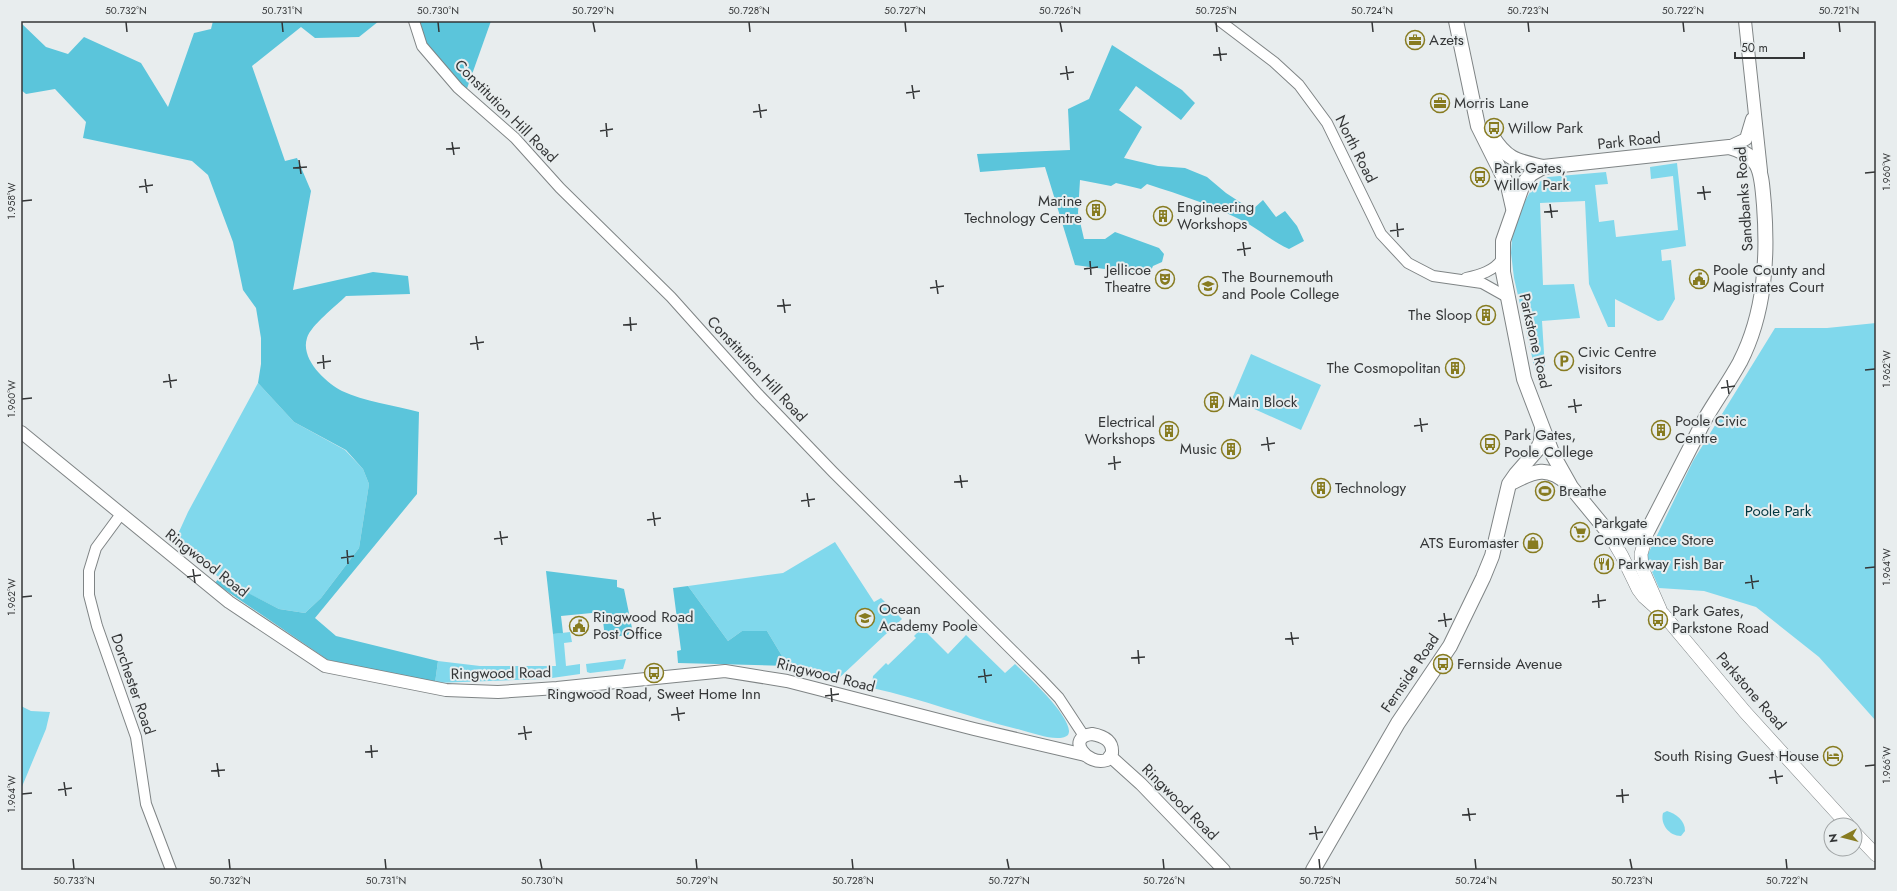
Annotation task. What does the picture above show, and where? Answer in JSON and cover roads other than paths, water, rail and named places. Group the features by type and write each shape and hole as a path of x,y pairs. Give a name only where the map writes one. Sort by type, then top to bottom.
{"highway":[{"path":"1456,21 1468,83 1477,117 1484,137 1508,186 1514,209"},
{"path":"1477,117 1485,125 1506,154 1524,162 1543,167"},
{"name":"Park Road","path":"1514,209 1523,184 1530,174 1543,167 1729,147 1744,152 1750,156 1756,161 1761,172"},
{"name":"Sandbanks Road","path":"1648,530 1709,413 1740,361 1753,328 1762,294 1765,266 1766,238 1761,172"},
{"name":"Parkstone Road","path":"1514,209 1503,241 1502,259 1507,296 1524,378 1553,455 1571,487 1608,532"},
{"name":"Fernside Road","path":"1313,870 1398,723 1450,646 1467,613 1492,556 1509,484 1536,450 1541,441 1542,429"},
{"path":"1509,484 1530,473 1543,471 1553,473 1562,478 1571,487"},
{"path":"1608,532 1619,536 1640,534 1648,530"}],"main road":[{"name":"Sandbanks Road","path":"1745,21 1761,172"},
{"name":"Sandbanks Road","path":"1729,147 1746,139 1754,110"},
{"name":"Ringwood Road","path":"21,432 229,602 325,666 446,690 498,692 557,688 725,671 787,681 1085,755"},
{"name":"Parkstone Road","path":"1648,530 1641,554 1642,568 1663,614"},
{"name":"Parkstone Road","path":"1608,532 1622,556 1638,589 1663,614 1745,712 1841,817"},
{"path":"1054,748 1084,736 1092,734 1108,739 1112,749 1111,757 1103,761 1094,760 1085,755 1080,747 1080,742 1084,736"},
{"name":"Ringwood Road","path":"1111,757 1141,784 1224,870"},
{"path":"1863,841 1876,855"}],"street":[{"name":"Constitution Hill Road","path":"414,21 422,46 458,88 515,138 560,188 671,297 758,394 833,472 1040,678 1059,698 1084,736"},
{"name":"North Road","path":"1220,21 1274,62 1299,85 1327,123 1381,234 1408,263 1434,276 1482,283 1507,296"},
{"name":"North Road","path":"1463,280 1497,267 1502,259"},
{"name":"Dorchester Road","path":"121,514 96,548 89,571 89,595 97,626 136,736 146,804 171,870"}],"place":[{"name":"Azets","path":"1415,40"},
{"name":"Morris Lane","path":"1440,103"},
{"name":"Willow Park","path":"1494,128"},
{"name":"Park Gates, Willow Park","path":"1480,177"},
{"name":"Marine Technology Centre","path":"1096,210"},
{"name":"Engineering Workshops","path":"1163,216"},
{"name":"Jellicoe Theatre","path":"1165,279"},
{"name":"Poole County and Magistrates Court","path":"1699,279"},
{"name":"The Bournemouth and Poole College","path":"1208,286"},
{"name":"The Sloop","path":"1486,315"},
{"name":"Civic Centre visitors","path":"1564,361"},
{"name":"The Cosmopolitan","path":"1455,368"},
{"name":"Main Block","path":"1214,402"},
{"name":"Poole Civic Centre","path":"1661,430"},
{"name":"Electrical Workshops","path":"1169,431"},
{"name":"Park Gates, Poole College","path":"1490,444"},
{"name":"Music","path":"1231,449"},
{"name":"Technology","path":"1321,488"},
{"name":"Breathe","path":"1545,491"},
{"name":"Parkgate Convenience Store","path":"1580,532"},
{"name":"ATS Euromaster","path":"1533,543"},
{"name":"Parkway Fish Bar","path":"1604,564"},
{"name":"Ocean Academy Poole","path":"865,618"},
{"name":"Park Gates, Parkstone Road","path":"1658,620"},
{"name":"Ringwood Road Post Office","path":"579,626"},
{"name":"Fernside Avenue","path":"1443,664"},
{"name":"Ringwood Road, Sweet Home Inn","path":"654,673"},
{"name":"South Rising Guest House","path":"1833,756"}],"park label":[{"name":"Poole Park","path":"1778,511"}]}
